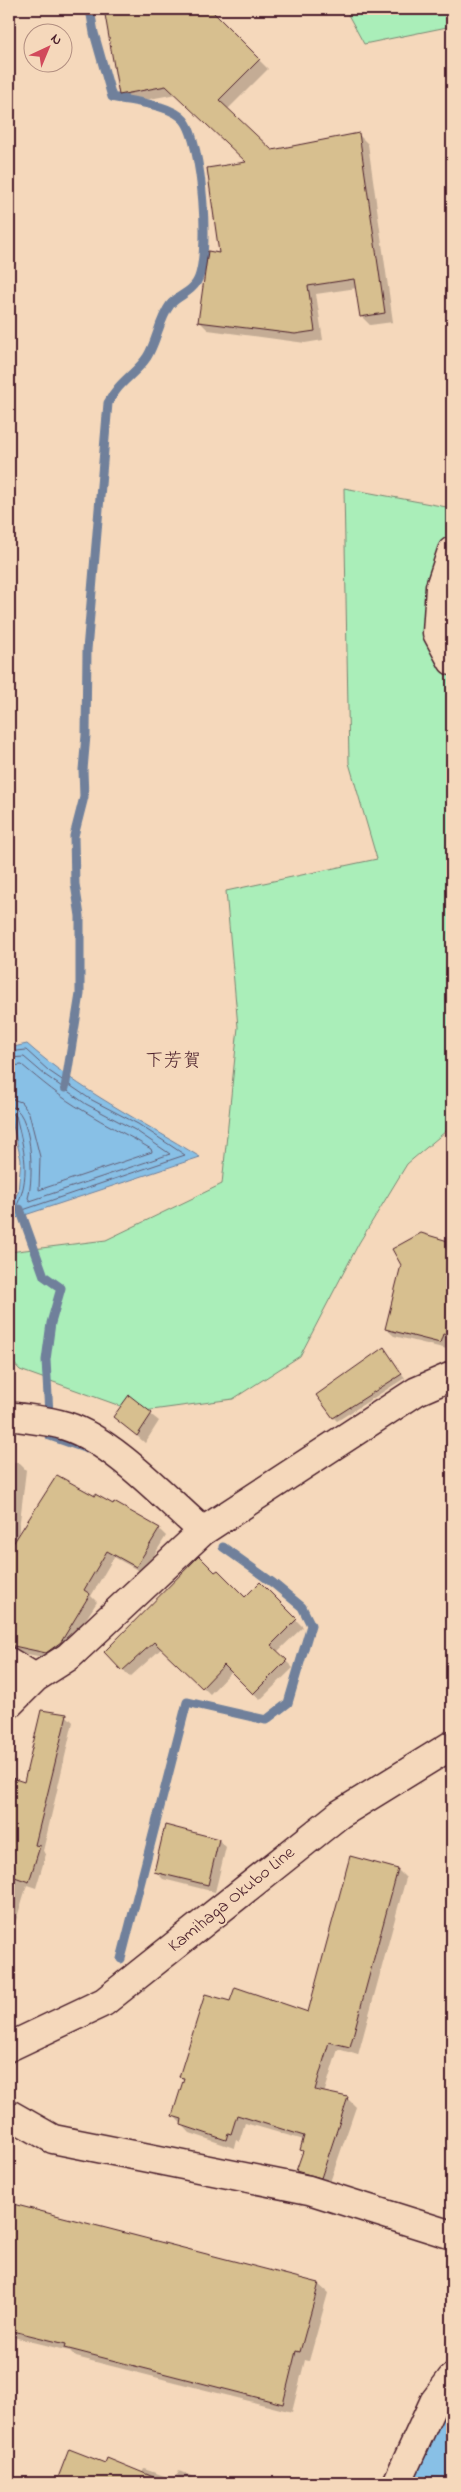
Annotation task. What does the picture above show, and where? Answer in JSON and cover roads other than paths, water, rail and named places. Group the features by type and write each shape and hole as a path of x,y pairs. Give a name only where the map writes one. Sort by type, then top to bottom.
{"street":[{"path":"452,551 440,587 437,633 452,661"},
{"path":"9,1704 35,1678 68,1657 203,1531 417,1391 452,1376"},
{"path":"9,1416 66,1426 94,1439 115,1454 203,1531"},
{"path":"9,1662 35,1678"},
{"name":"Kamihaga Okubo Line","path":"9,2047 104,2002 340,1814 452,1746"},
{"path":"9,2114 53,2139 309,2190 452,2235"},
{"path":"397,2483 434,2402 452,2378"}],"water":[{"path":"27,1044 89,1091 200,1157 10,1220 10,1207 18,1192 21,1160 9,1108 9,1048"}],"waterway":[{"path":"65,1088 80,994 80,916 75,884 74,836 84,797 83,770 86,735 87,650 108,403 122,383 147,357 163,317 170,305 196,283 201,270 204,227 203,201 196,151 184,120 170,110 161,107 112,97 94,33 90,9"},
{"path":"20,1209 44,1276 61,1288 51,1323 46,1360 49,1414"},
{"path":"50,1436 87,1449"},
{"path":"121,1959 187,1702 266,1720 288,1703 311,1625 302,1607 273,1583 223,1547"},
{"path":"427,2483 452,2431"}],"district":[{"name":"下芳賀","path":"173,1061"}]}
